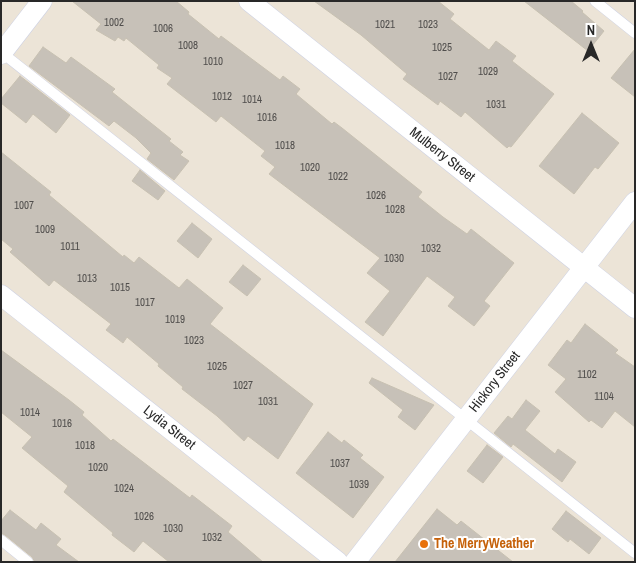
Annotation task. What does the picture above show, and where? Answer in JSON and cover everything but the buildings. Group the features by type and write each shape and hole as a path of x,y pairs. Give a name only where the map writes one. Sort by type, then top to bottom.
{"street":[{"path":"2,53 42,1"},
{"name":"Mulberry Street","path":"249,1 635,308"},
{"name":"Hickory Street","path":"355,562 635,202"},
{"name":"Lydia Street","path":"1,295 338,562"}],"lane":[{"path":"595,1 635,33"},
{"path":"2,53 635,553"},
{"path":"1,540 28,562"}],"place":[{"name":"The MerryWeather","path":"424,544"}]}
